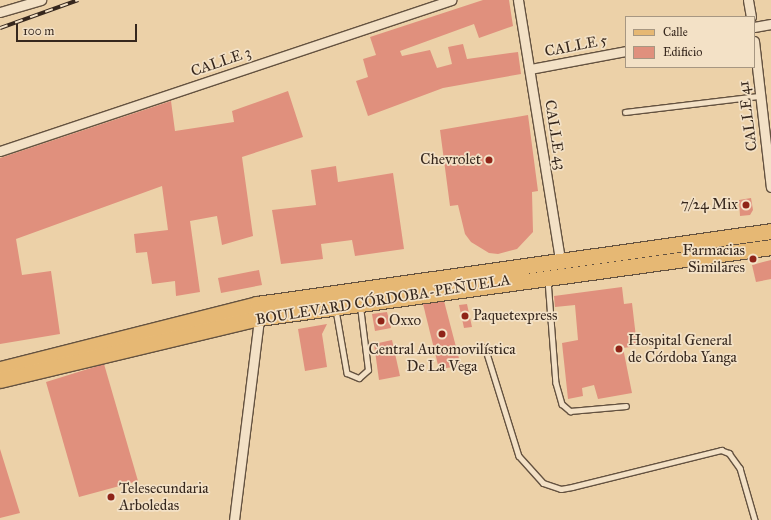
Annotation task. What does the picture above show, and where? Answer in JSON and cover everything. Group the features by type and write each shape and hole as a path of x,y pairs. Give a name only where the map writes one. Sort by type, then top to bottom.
{"main road":[{"name":"BOULEVARD CÓRDOBA-PEÑUELA","path":"0,369 258,311 561,266 771,231"},
{"name":"BOULEVARD CÓRDOBA-PEÑUELA","path":"359,296 547,276 561,266 771,247"},
{"name":"BOULEVARD CÓRDOBA-PEÑUELA","path":"0,380 258,311"}],"street":[{"path":"0,12 41,0"},
{"name":"CALLE 3","path":"0,151 451,0"},
{"name":"CALLE 43","path":"518,0 561,266"},
{"path":"748,0 751,16"},
{"path":"755,27 771,24"},
{"name":"CALLE 5","path":"530,69 625,51"},
{"name":"CALLE 41","path":"755,51 771,187"},
{"path":"234,520 258,311"}],"lane":[{"path":"625,112 760,96"},
{"path":"547,276 556,383 562,404 570,411 626,406"},
{"path":"334,300 347,373 359,378 368,370 359,296"},
{"path":"485,347 519,456 543,483 561,489 572,487 721,450 729,453 740,468 755,520"}],"building":[{"path":"483,0 509,0 513,26 479,38 474,24 400,51 402,56 430,50 437,68 452,64 448,47 463,44 467,59 518,52 521,74 443,88 368,116 356,81 368,77 363,59 376,55 370,37"},
{"path":"288,91 303,137 242,157 253,236 222,245 217,216 190,221 200,292 176,296 175,281 152,284 147,252 136,253 134,234 168,230 162,186 16,239 22,275 51,271 60,334 0,344 0,158 171,101 175,131 234,122 232,111"},
{"name":"Chevrolet","path":"528,115 538,191 532,192 533,232 517,249 498,254 489,253 471,242 465,234 458,205 450,206 440,130"},
{"path":"336,166 338,182 393,173 404,249 355,256 352,240 321,244 323,259 281,264 272,210 316,205 311,170"},
{"name":"7/24 Mix","path":"751,198 753,210 750,215 740,216 739,200"},
{"path":"771,260 771,279 756,282 752,265"},
{"path":"259,270 262,285 221,293 218,278"},
{"path":"622,287 624,304 632,303 637,346 623,348 632,393 598,399 594,385 582,388 583,396 568,399 562,343 578,340 575,305 555,307 554,296"},
{"name":"Central Automovilística De La Vega","path":"444,301 461,366 439,369 423,304"},
{"name":"Paquetexpress","path":"467,304 472,327 464,328 459,305"},
{"name":"Oxxo","path":"387,312 391,328 375,331 372,314"},
{"path":"327,324 322,334 327,367 305,371 298,329"},
{"path":"392,340 400,376 379,380 374,344"},
{"path":"104,364 138,481 79,497 46,382"},
{"path":"0,449 20,513 0,518"}],"railway":[{"path":"0,28 78,0"}],"place":[{"name":"Chevrolet","path":"489,160"},
{"name":"7/24 Mix","path":"746,205"},
{"name":"Farmacias Similares","path":"753,259"},
{"name":"Paquetexpress","path":"465,316"},
{"name":"Oxxo","path":"381,321"},
{"name":"Central Automovilística De La Vega","path":"442,334"},
{"name":"Hospital General de Córdoba Yanga","path":"619,349"},
{"name":"Telesecundaria Arboledas","path":"111,497"}]}
